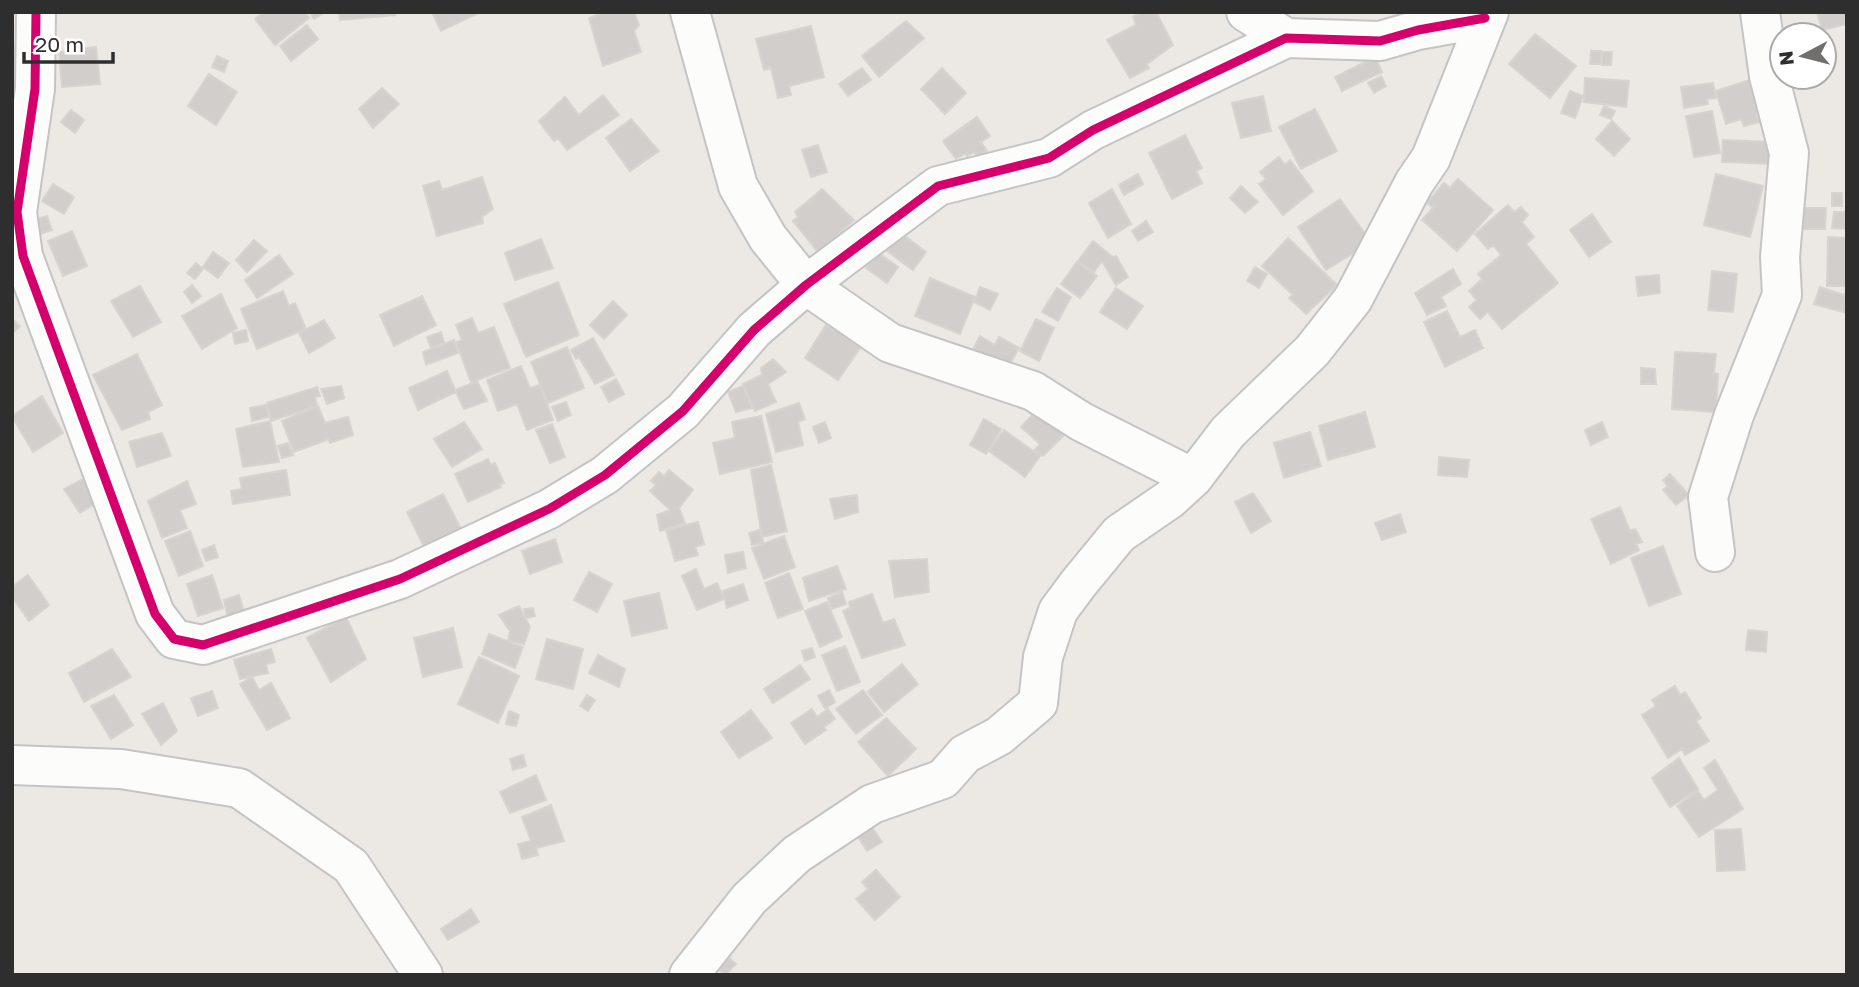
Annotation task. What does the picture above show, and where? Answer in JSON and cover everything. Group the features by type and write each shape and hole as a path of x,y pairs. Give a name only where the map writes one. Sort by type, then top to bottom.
{"street":[{"path":"36,12 35,89 17,212 23,256 155,614 174,639 203,645 400,579 550,509 605,475 683,411 754,330 806,285 938,186 1049,158 1093,130 1286,38 1380,41 1487,15"},
{"path":"690,12 738,186 768,238 806,285 890,343 1033,391 1082,422 1193,478"},
{"path":"1246,12 1286,38"},
{"path":"1714,552 1708,497 1734,415 1782,295 1780,257 1789,153 1769,76 1760,12"},
{"path":"689,975 749,899 797,854 872,804 943,779 965,754 999,736 1038,703 1043,657 1058,611 1119,534 1170,499 1193,478 1228,432 1312,351 1353,299 1414,183 1431,158 1487,15"},
{"path":"12,765 121,769 239,788 351,866 419,964 423,975"}],"building":[{"path":"264,12 305,12 309,18 275,45 255,19"},
{"path":"310,12 325,12 314,19"},
{"path":"339,12 394,12 395,15 340,20"},
{"path":"432,12 480,12 441,31"},
{"path":"605,12 634,12 639,25 634,31 641,52 603,66 589,18"},
{"path":"1141,12 1156,12 1173,45 1147,64 1149,68 1130,78 1107,40 1136,25 1133,17"},
{"path":"1817,12 1847,12 1847,24 1838,26 1838,21 1820,21"},
{"path":"906,21 924,38 879,77 862,56"},
{"path":"307,25 318,39 291,61 280,46"},
{"path":"811,26 824,77 789,86 791,95 778,98 771,68 764,70 756,39"},
{"path":"1535,34 1576,66 1550,98 1509,64"},
{"path":"13,40 17,88 12,88"},
{"path":"96,47 100,84 62,87 59,52"},
{"path":"1591,51 1601,51 1601,64 1590,64"},
{"path":"1602,52 1612,52 1611,65 1602,65"},
{"path":"217,56 228,61 224,72 212,67"},
{"path":"1375,57 1382,72 1342,91 1335,77"},
{"path":"862,68 871,80 848,96 839,84"},
{"path":"942,68 966,93 945,114 921,89"},
{"path":"209,74 237,92 216,125 188,106"},
{"path":"1381,76 1386,86 1374,93 1368,83"},
{"path":"1585,78 1629,81 1626,107 1584,102"},
{"path":"1756,78 1767,112 1756,115 1759,122 1744,126 1741,119 1726,124 1716,91"},
{"path":"1713,83 1716,98 1707,99 1708,104 1684,108 1681,87"},
{"path":"382,88 399,104 373,128 359,109"},
{"path":"1570,91 1583,96 1575,118 1561,113"},
{"path":"603,95 619,115 567,150 558,138 554,141 539,121 565,97 579,115"},
{"path":"1263,96 1271,131 1241,138 1232,103"},
{"path":"1604,106 1615,111 1611,119 1600,115"},
{"path":"1315,109 1337,151 1301,169 1279,127"},
{"path":"71,110 84,120 75,133 61,122"},
{"path":"1712,111 1720,153 1694,157 1686,116"},
{"path":"977,117 990,136 981,142 987,151 978,157 974,152 956,159 943,141"},
{"path":"631,119 659,151 630,171 606,138"},
{"path":"1612,121 1630,139 1614,156 1596,139"},
{"path":"1185,135 1202,168 1196,171 1202,183 1172,199 1149,153"},
{"path":"1723,140 1774,142 1776,164 1722,162"},
{"path":"818,145 827,172 811,177 802,150"},
{"path":"1279,157 1285,165 1290,160 1313,191 1283,215 1259,184 1266,179 1260,172"},
{"path":"1138,174 1143,184 1124,195 1119,185"},
{"path":"1716,174 1763,186 1750,237 1704,225"},
{"path":"482,177 493,209 482,217 483,223 437,236 423,186 439,181 442,190"},
{"path":"1458,179 1493,210 1457,251 1422,220 1433,208 1427,203 1444,183 1450,188"},
{"path":"53,184 74,197 64,214 42,201"},
{"path":"1241,186 1258,202 1245,213 1230,198"},
{"path":"822,189 854,220 818,252 793,221 798,217 795,212"},
{"path":"1112,189 1131,224 1108,238 1089,203"},
{"path":"1832,193 1842,193 1842,206 1832,206"},
{"path":"1340,199 1371,242 1326,270 1298,227"},
{"path":"1508,205 1514,212 1521,207 1528,215 1522,222 1534,237 1526,244 1558,283 1502,329 1488,312 1480,319 1469,307 1477,300 1469,291 1482,279 1478,274 1501,255 1493,245 1488,249 1475,234"},
{"path":"1805,208 1826,208 1825,229 1801,229"},
{"path":"1834,212 1847,212 1847,229 1832,228"},
{"path":"1592,214 1611,242 1589,257 1570,230"},
{"path":"47,216 52,230 36,235 31,221"},
{"path":"1146,221 1153,232 1138,241 1132,231"},
{"path":"72,231 87,266 63,276 48,241"},
{"path":"901,233 926,252 913,270 887,251"},
{"path":"1828,237 1847,238 1847,286 1827,286"},
{"path":"1288,238 1337,285 1306,314 1289,298 1293,295 1262,266"},
{"path":"541,239 553,268 515,280 505,253"},
{"path":"254,240 267,251 247,272 236,260"},
{"path":"1093,241 1113,257 1116,256 1128,277 1116,285 1102,261 1094,272 1078,261"},
{"path":"213,252 229,263 218,278 203,267"},
{"path":"877,252 898,267 887,283 866,268 870,261 865,258"},
{"path":"279,255 293,274 257,298 245,280"},
{"path":"1077,262 1097,276 1080,298 1061,284"},
{"path":"196,263 203,269 195,279 187,273"},
{"path":"1255,267 1267,274 1259,288 1247,281"},
{"path":"1453,269 1461,284 1441,297 1446,306 1427,315 1415,293"},
{"path":"1712,271 1737,274 1733,312 1708,310"},
{"path":"1659,275 1660,293 1638,296 1636,277"},
{"path":"930,278 975,297 960,334 915,316"},
{"path":"558,282 579,335 526,357 504,304"},
{"path":"192,285 201,296 192,303 184,292"},
{"path":"140,286 161,322 133,337 111,301"},
{"path":"980,287 998,294 990,310 974,302"},
{"path":"1820,287 1844,295 1847,291 1847,313 1814,304"},
{"path":"1057,288 1071,297 1058,321 1042,312"},
{"path":"1116,288 1143,306 1127,329 1100,312"},
{"path":"283,291 289,306 295,303 306,329 257,349 241,309"},
{"path":"221,294 237,328 202,349 182,316"},
{"path":"422,296 436,325 394,346 380,315"},
{"path":"613,301 627,315 604,339 590,325"},
{"path":"1447,311 1460,337 1475,330 1483,348 1445,367 1424,322"},
{"path":"472,318 478,333 494,327 510,368 471,382 456,342 462,340 456,325"},
{"path":"12,319 20,326 12,334"},
{"path":"1036,319 1054,328 1039,361 1020,351"},
{"path":"324,320 335,338 309,353 299,333"},
{"path":"826,325 834,330 838,325 852,336 849,340 860,348 838,380 805,358"},
{"path":"246,330 248,341 235,344 233,333"},
{"path":"441,332 444,343 431,348 427,337"},
{"path":"980,336 995,345 999,337 1019,348 1006,371 971,353"},
{"path":"593,338 614,375 595,384 579,357 576,359 571,350"},
{"path":"454,340 458,353 426,365 423,352"},
{"path":"567,347 584,388 548,403 531,362"},
{"path":"1675,352 1716,354 1716,412 1672,409"},
{"path":"137,354 162,405 148,412 150,419 122,430 93,375"},
{"path":"773,359 786,372 768,384 776,402 755,411 743,384 762,375 761,368"},
{"path":"521,366 530,388 540,385 553,420 527,430 517,404 498,411 487,380"},
{"path":"1641,368 1655,369 1656,384 1641,384"},
{"path":"447,371 456,392 418,410 409,388"},
{"path":"616,379 624,394 609,402 601,387"},
{"path":"477,381 487,401 464,409 455,390"},
{"path":"341,386 344,398 327,404 321,389"},
{"path":"743,386 752,408 736,412 728,392"},
{"path":"317,387 320,396 315,397 317,406 271,421 267,403"},
{"path":"42,396 63,433 33,452 12,416"},
{"path":"566,402 571,415 558,421 552,407"},
{"path":"799,403 805,419 798,422 803,445 776,452 766,414"},
{"path":"1043,404 1071,428 1043,456 1035,450 1040,444 1021,427"},
{"path":"266,405 269,417 252,421 250,408"},
{"path":"318,406 325,423 348,417 353,435 330,443 329,439 294,452 282,421"},
{"path":"1365,412 1375,447 1328,460 1319,426"},
{"path":"761,416 772,462 720,474 713,443 735,438 732,422"},
{"path":"984,419 1001,429 986,454 970,445"},
{"path":"270,421 279,462 243,467 236,429"},
{"path":"464,422 482,449 452,467 434,439"},
{"path":"825,422 831,438 819,443 813,427"},
{"path":"1602,422 1608,437 1591,445 1585,430"},
{"path":"552,424 565,457 550,463 536,430"},
{"path":"1004,430 1040,456 1025,477 989,451"},
{"path":"1310,432 1321,466 1284,478 1274,443"},
{"path":"162,433 171,456 137,467 129,442"},
{"path":"288,443 293,455 282,458 278,446"},
{"path":"1439,457 1469,460 1467,477 1438,475"},
{"path":"488,459 491,465 495,463 504,483 499,484 501,487 468,502 455,474"},
{"path":"771,465 787,531 762,537 751,470"},
{"path":"286,470 290,495 233,504 231,491 242,489 240,478"},
{"path":"669,470 693,490 679,508 685,523 660,531 657,515 670,510 650,491 656,485 651,481 659,472 664,476"},
{"path":"96,472 110,494 80,513 64,489"},
{"path":"1670,474 1689,495 1676,505 1663,490 1668,486 1663,480"},
{"path":"187,481 196,504 180,510 187,528 162,538 148,501"},
{"path":"1253,493 1271,521 1251,533 1235,502"},
{"path":"443,494 461,529 424,547 407,512"},
{"path":"857,495 858,512 835,519 830,499"},
{"path":"1620,507 1630,531 1635,529 1642,542 1636,544 1639,550 1611,564 1591,519"},
{"path":"1400,514 1406,532 1382,540 1375,523"},
{"path":"698,522 704,544 695,547 698,555 675,561 666,530"},
{"path":"760,530 763,542 752,545 749,533"},
{"path":"190,531 203,566 179,576 165,541"},
{"path":"784,536 795,567 764,579 752,548"},
{"path":"555,539 562,562 530,574 522,551"},
{"path":"214,545 218,557 206,561 202,550"},
{"path":"1663,546 1681,594 1649,606 1631,558"},
{"path":"743,552 746,568 728,573 725,555"},
{"path":"927,559 929,592 895,597 889,561"},
{"path":"837,566 846,589 809,601 803,578"},
{"path":"696,569 704,589 717,583 724,599 697,610 682,576"},
{"path":"589,572 612,584 597,612 574,600"},
{"path":"789,573 803,609 778,618 765,583"},
{"path":"28,575 49,605 29,621 12,597 12,587"},
{"path":"212,575 223,608 198,616 187,584"},
{"path":"743,584 748,600 727,608 723,591"},
{"path":"842,592 846,604 832,609 828,598"},
{"path":"659,593 667,628 632,636 624,601"},
{"path":"872,594 883,623 894,619 905,645 862,658 843,611 850,608 849,602"},
{"path":"239,595 246,618 229,623 224,600"},
{"path":"827,602 842,637 820,647 805,611"},
{"path":"519,606 530,627 524,644 508,640 510,631 499,615"},
{"path":"533,608 535,616 526,618 524,609"},
{"path":"346,617 366,659 331,682 307,638"},
{"path":"453,628 462,667 423,677 414,638"},
{"path":"1748,630 1767,632 1766,652 1746,650"},
{"path":"489,634 523,647 515,668 482,654"},
{"path":"547,639 583,649 573,689 536,679"},
{"path":"845,646 860,682 837,691 822,655"},
{"path":"812,648 815,657 805,661 802,651"},
{"path":"112,649 131,677 84,702 69,673"},
{"path":"271,649 275,662 266,664 268,673 240,679 234,660"},
{"path":"598,655 625,669 619,687 589,673"},
{"path":"479,657 519,676 498,723 458,704"},
{"path":"902,664 918,684 884,712 868,692"},
{"path":"800,665 810,679 773,703 764,689"},
{"path":"252,677 259,690 271,683 290,718 267,730 240,684"},
{"path":"1675,686 1680,695 1685,692 1701,718 1696,721 1709,741 1685,755 1682,749 1668,758 1642,715 1656,706 1652,700"},
{"path":"829,690 835,702 825,708 818,696"},
{"path":"863,690 882,715 856,734 836,709"},
{"path":"212,691 218,708 198,716 191,698"},
{"path":"114,695 133,725 111,739 91,706"},
{"path":"587,695 595,700 588,711 580,706"},
{"path":"163,703 177,731 161,745 142,714"},
{"path":"812,709 817,717 828,709 835,719 824,727 826,730 805,744 791,723"},
{"path":"751,710 772,738 739,758 721,732"},
{"path":"509,711 519,715 516,726 506,724"},
{"path":"886,718 916,749 888,776 858,742"},
{"path":"523,755 526,766 513,770 510,759"},
{"path":"1679,758 1698,789 1670,807 1652,778"},
{"path":"1715,760 1743,809 1699,837 1677,806 1698,791 1704,800 1718,790 1704,768"},
{"path":"536,775 546,800 510,813 500,792"},
{"path":"551,805 564,841 536,848 538,855 522,859 518,844 531,841 522,817"},
{"path":"871,826 882,842 867,851 857,835"},
{"path":"1741,829 1745,870 1717,871 1715,830"},
{"path":"876,870 900,897 875,920 856,899 868,889 862,882"},
{"path":"471,909 479,922 448,940 441,929"},
{"path":"723,952 736,964 725,975 712,964"}],"cycle path":[{"path":"36,12 35,89 17,212 23,256 155,614 174,639 203,645 400,579 549,509 605,475 683,411 754,330 806,285 938,186 1049,158 1093,130 1286,38 1380,41 1418,30 1485,18"}]}
